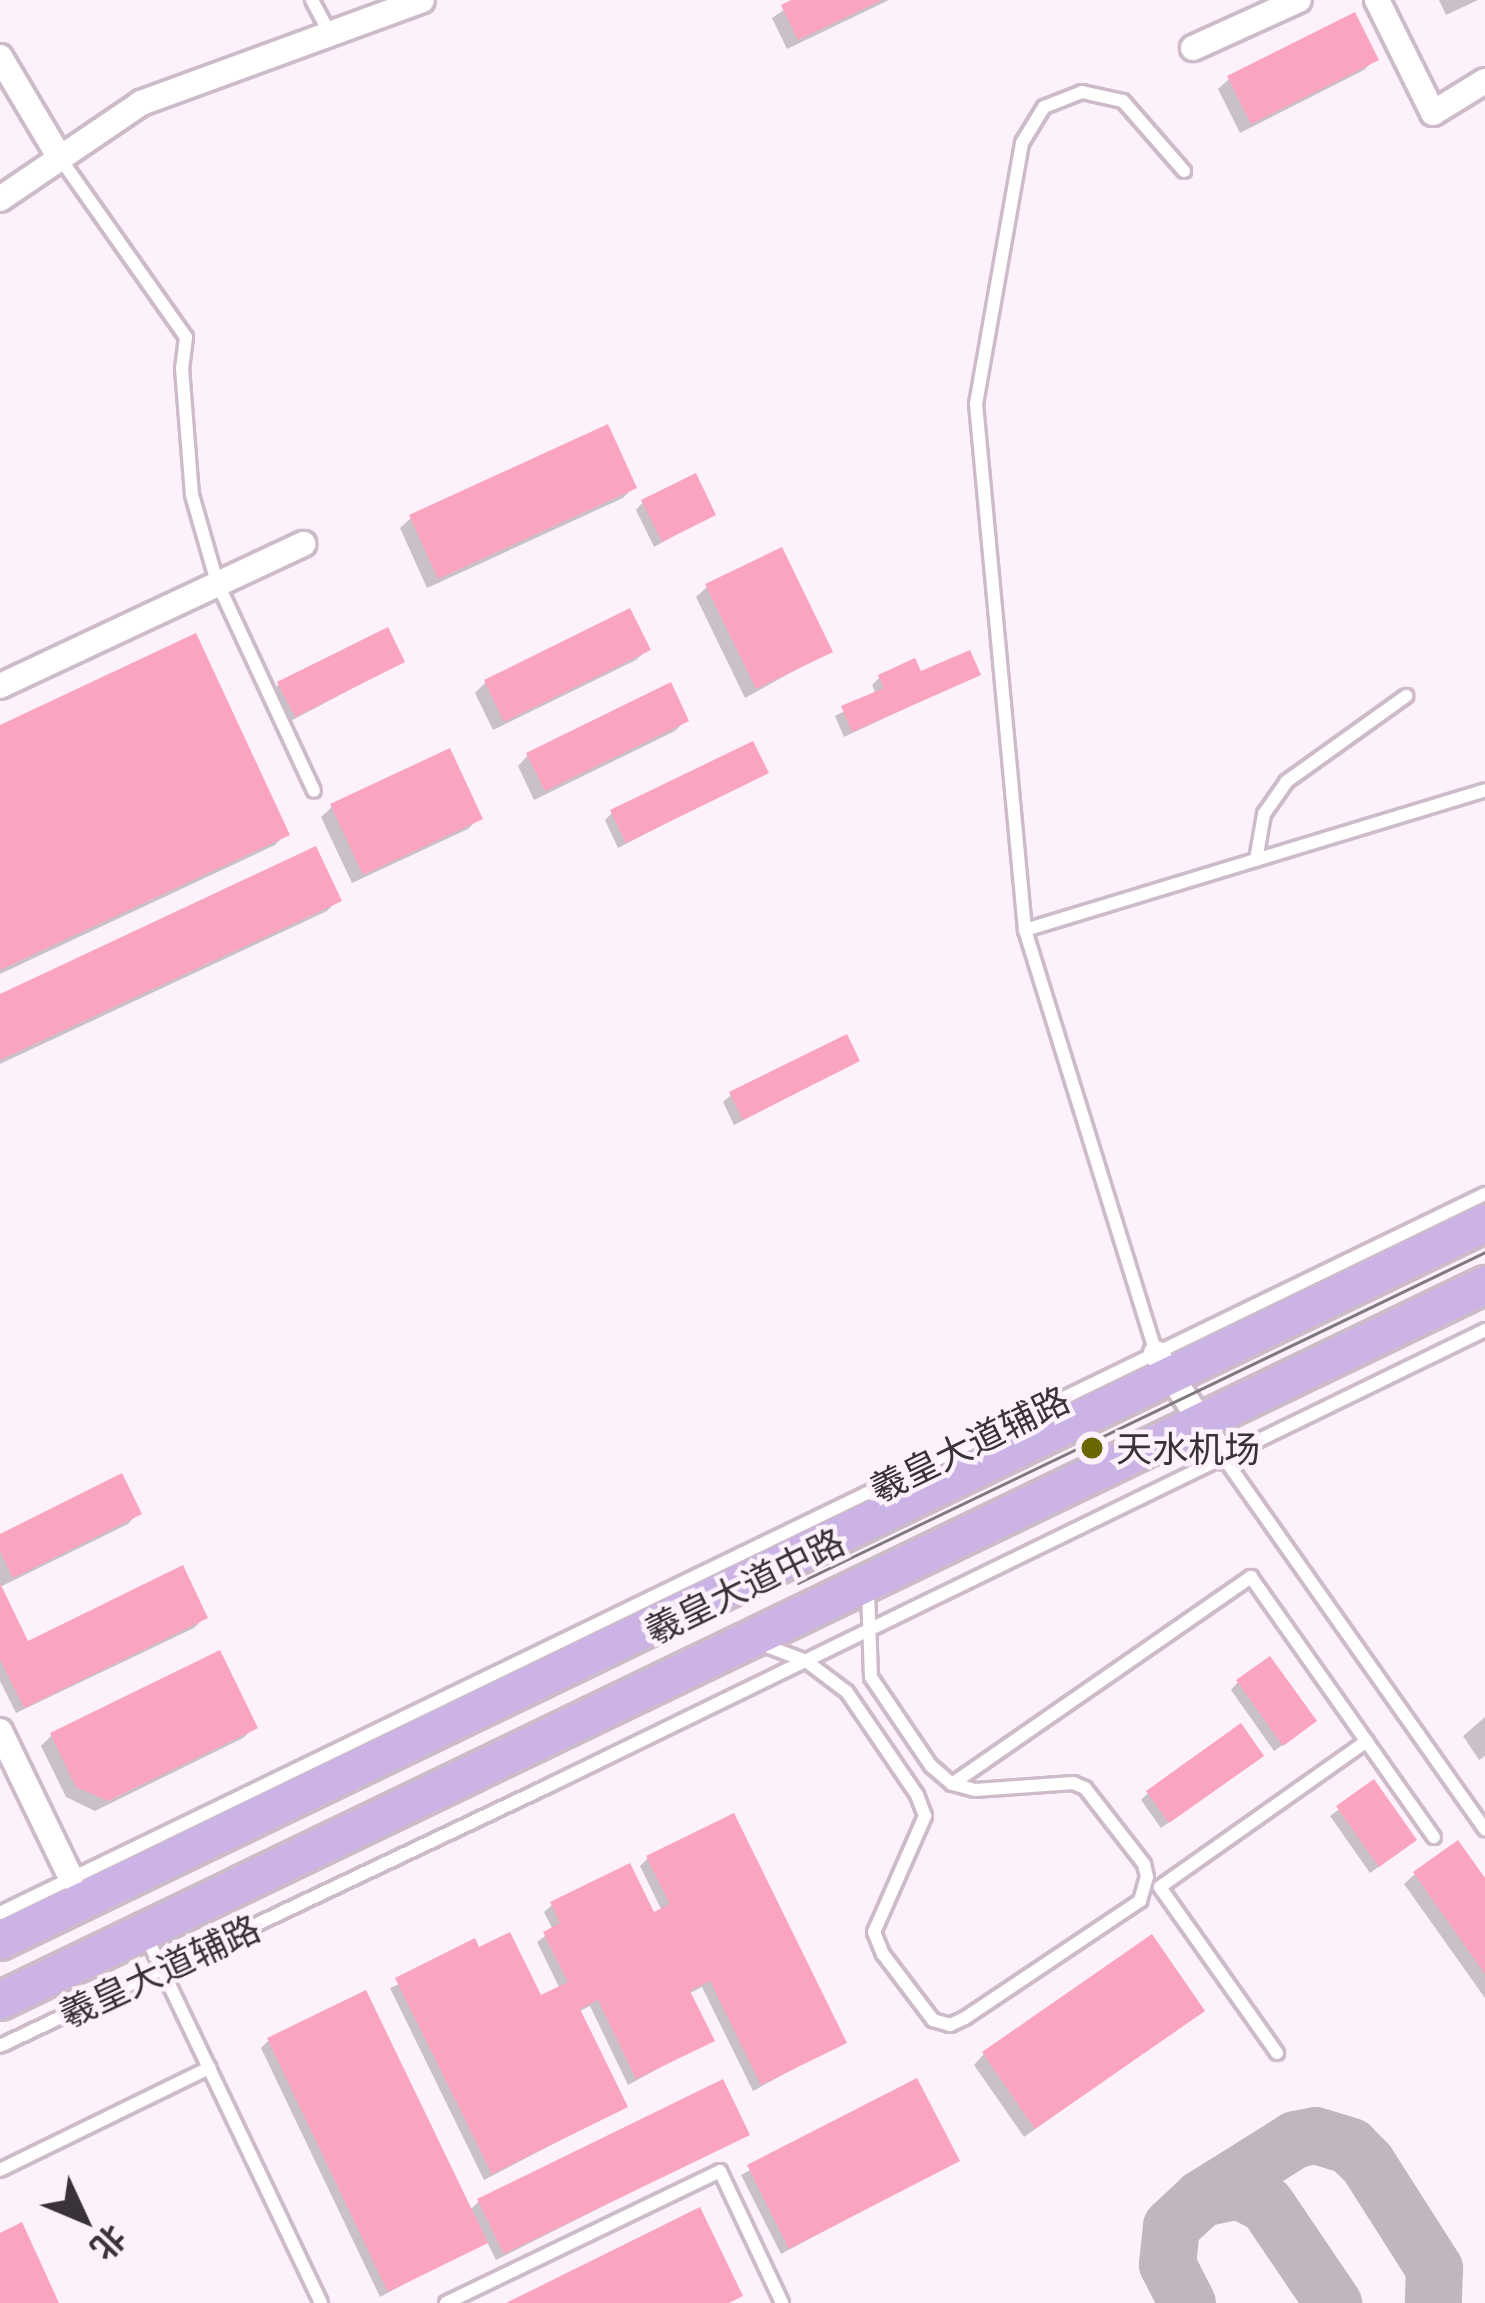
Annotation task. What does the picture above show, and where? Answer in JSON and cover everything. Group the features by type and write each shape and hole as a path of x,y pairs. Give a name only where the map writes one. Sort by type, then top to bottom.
{"main road":[{"name":"羲皇大道中路","path":"0,1941 1163,1364 1485,1223"},
{"name":"羲皇大道中路","path":"0,2001 1485,1285"}],"street":[{"path":"0,199 141,104 422,0"},
{"path":"1193,48 1299,0"},
{"path":"1377,0 1433,112 1485,81"},
{"path":"0,57 61,158"},
{"path":"0,686 303,544"},
{"path":"1163,1364 1224,1457"},
{"path":"0,1731 71,1878"}],"lane":[{"path":"312,0 331,35"},
{"path":"1163,1364 1025,930 976,404 1022,143 1044,107 1062,96 1103,93 1139,115 1184,171"},
{"path":"61,158 186,337 182,368 192,495 217,582 314,790"},
{"path":"1256,860 1264,814 1286,782 1406,696"},
{"path":"1025,930 1485,790"},
{"name":"羲皇大道辅路","path":"0,1912 1163,1364 1485,1194"},
{"name":"羲皇大道辅路","path":"0,2046 1485,1330"},
{"path":"1224,1457 1485,1830"},
{"path":"952,1784 1252,1576 1434,1837"},
{"path":"868,1582 871,1678 931,1766 952,1784 975,1790 1073,1784 1085,1789 1144,1864 1277,2054"},
{"path":"749,1639 806,1661 847,1692 917,1795 925,1816 874,1932 883,1954 933,2020 950,2026 1140,1901 1366,1741"},
{"path":"1140,1901 1144,1864"},
{"path":"143,1932 321,2303"},
{"path":"0,2170 209,2068"},
{"path":"446,2303 720,2171 782,2303"}],"building":[{"path":"791,0 882,0 798,40 781,5"},
{"path":"1355,12 1379,60 1251,124 1227,76"},
{"path":"608,424 637,488 438,579 409,515"},
{"path":"696,473 716,515 662,542 641,500"},
{"path":"782,547 833,652 756,689 705,584"},
{"path":"630,608 651,650 504,722 484,680"},
{"path":"388,627 405,662 295,717 277,682"},
{"path":"196,633 290,835 0,970 0,725"},
{"path":"970,650 981,675 852,732 841,706 884,688 878,675 915,658 921,671"},
{"path":"671,682 689,721 545,791 526,753"},
{"path":"753,741 769,773 626,843 610,810"},
{"path":"450,748 483,819 363,875 330,804"},
{"path":"316,846 342,901 0,1060 0,994"},
{"path":"847,1034 860,1061 743,1120 729,1092"},
{"path":"122,1473 142,1514 13,1578 0,1551 0,1534"},
{"path":"183,1565 208,1618 24,1708 0,1659 0,1583 28,1641"},
{"path":"220,1650 258,1728 108,1801 76,1787 50,1733"},
{"path":"1270,1656 1317,1721 1283,1746 1236,1680"},
{"path":"1241,1723 1264,1756 1169,1823 1146,1791"},
{"path":"1374,1779 1417,1840 1379,1867 1336,1806"},
{"path":"734,1813 847,2043 761,2085 710,1981 690,1991 715,2041 636,2079 598,2000 580,2009 628,2107 492,2174 395,1978 475,1938 479,1947 510,1932 541,1995 568,1982 543,1932 560,1923 550,1902 630,1863 654,1912 670,1904 646,1856"},
{"path":"1458,1840 1485,1878 1485,1974 1413,1872"},
{"path":"1152,1934 1205,2011 1035,2129 982,2052"},
{"path":"366,1990 488,2243 388,2292 267,2038"},
{"path":"917,2078 960,2161 789,2249 747,2165"},
{"path":"723,2079 750,2135 504,2254 477,2199"},
{"path":"700,2207 743,2296 729,2303 506,2303"},
{"path":"22,2222 59,2303 0,2303 0,2233"}],"taxiway":[{"path":"1187,2303 1167,2264 1171,2226 1201,2198 1295,2139 1315,2135 1350,2146 1367,2163 1434,2268 1433,2303"},
{"path":"1201,2198 1238,2190 1266,2204 1333,2303"}],"tram line":[{"path":"798,1583 1485,1252"}],"place":[{"name":"天水机场","path":"1092,1448"}]}
